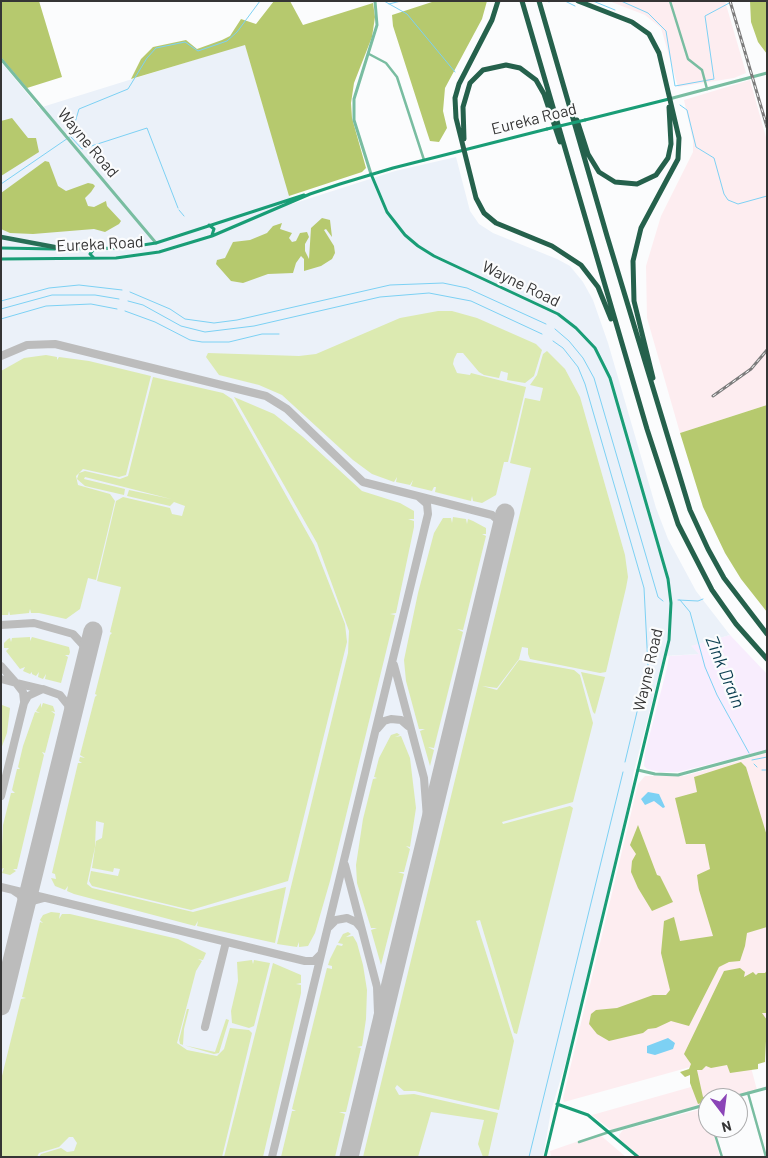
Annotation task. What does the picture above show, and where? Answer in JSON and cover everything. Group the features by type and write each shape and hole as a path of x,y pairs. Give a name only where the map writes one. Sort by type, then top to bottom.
{"highway":[{"path":"498,1 492,20 456,92 455,111 476,198 488,217 498,224 563,251 581,265 598,287 610,314 648,429"},
{"path":"522,1 671,507 694,559 727,612 767,658"},
{"path":"539,1 690,510 708,549 732,590 767,634"},
{"path":"578,1 632,22 649,34 659,53 679,138 680,153 641,228 636,244 632,276 636,313 663,423"},
{"path":"465,150 463,107 470,83 478,74 492,67 513,66 532,76 540,86 573,179"},
{"path":"559,70 593,164 599,172 615,182 630,184 646,181 664,167 671,144 669,99"},
{"path":"1,236 65,249"}],"main road":[{"name":"Eureka Road","path":"1,259 96,259 153,253 212,236 310,194 371,174 669,99"},
{"name":"Wayne Road","path":"371,174 387,212 410,241 434,256 558,314 586,337 605,365 664,561 671,603 670,640 545,1157"},
{"name":"Eureka Road","path":"1,248 123,248 156,243 292,198 310,194"},
{"path":"209,225 215,230 212,236"},
{"path":"95,248 90,254 96,259"},
{"path":"557,1104 583,1112 638,1157"}],"street":[{"path":"371,174 354,120 354,106 360,75 369,54 377,26 375,1"},
{"path":"670,1 688,59 702,70 707,89"},
{"path":"369,54 386,62 397,76 424,160"},
{"name":"Wayne Road","path":"1,59 156,243"},
{"name":"Eureka Road","path":"669,99 767,73"},
{"path":"638,770 663,775 678,775 767,751"},
{"path":"766,1157 748,1093 767,1088"},
{"path":"579,1142 698,1107"},
{"path":"716,1138 722,1157"}],"shaded area":[{"path":"609,1 725,1 746,73 734,78 678,87 661,28 645,15"},
{"path":"245,44 292,204 395,171 456,157 470,211 479,224 493,233 570,266 583,282 593,300 608,343 656,508 668,539 696,591 730,635 691,646 699,654 664,656 633,775 632,787 573,1038 551,1111 543,1157 1,1157 1,62 39,108"},
{"path":"750,80 767,141 767,405 680,433 647,318 646,266 661,216 693,152 693,141 684,100"},
{"path":"730,635 767,674 767,750 678,772 660,772 647,769 644,766 645,753 669,656 699,654 690,646"},
{"path":"767,753 767,1039 745,1045 757,1090 748,1092 748,1088 698,1088 698,1106 611,1130 592,1115 698,1085 694,1066 564,1102 563,1098 638,784 645,776 684,776"},
{"path":"698,1110 698,1138 715,1138 720,1157 640,1157 620,1140 619,1135 623,1130"},
{"path":"599,1134 626,1157 551,1157 550,1151"}],"green space":[{"path":"1,1 39,1 62,77 27,88 1,57"},
{"path":"274,1 290,1 303,25 373,3 375,17 372,37 354,83 351,103 352,118 366,168 362,172 289,196 245,45 131,79 141,59 153,47 186,40 197,49 222,40 230,36 241,19 256,24"},
{"path":"435,1 487,1 482,19 445,88 443,111 447,128 439,142 430,141 393,26 392,15"},
{"path":"750,1 767,1 767,54 758,42 751,22"},
{"path":"12,118 28,138 36,138 39,152 1,176 1,121"},
{"path":"45,161 49,162 58,186 66,191 88,183 93,184 95,186 85,198 88,206 94,207 106,201 107,206 121,221 119,224 105,232 94,229 33,234 10,233 1,229 1,193"},
{"path":"322,218 330,220 332,237 326,229 324,230 334,246 335,253 332,259 321,266 304,271 304,259 301,256 296,263 293,273 268,274 243,283 231,281 216,264 217,260 225,258 233,242 250,240 267,233 273,226 282,223 280,229 292,233 289,238 292,242 296,241 300,233 307,232 309,237 305,244 305,251 309,259 311,228"},
{"path":"438,311 452,311 477,318 536,344 542,350 534,376 525,383 507,380 508,373 501,371 499,378 484,375 479,372 463,353 457,353 454,359 453,364 457,373 470,375 471,373 526,387 508,462 504,462 496,495 482,503 473,501 472,496 471,501 435,492 436,487 432,491 411,486 413,480 410,485 396,482 397,477 394,482 372,474 353,460 282,395 259,385 219,375 206,357 208,353 299,356 316,354 400,318"},
{"path":"547,351 565,369 580,397 625,555 628,577 626,588 606,672 600,673 530,659 528,648 522,647 519,659 497,688 482,686 497,690 519,660 574,670 580,675 593,723 573,802 502,822 503,824 570,806 573,808 517,1034 514,1033 480,920 476,921 514,1041 499,1110 415,1091 404,1091 397,1085 395,1088 399,1095 414,1094 498,1113 488,1157 483,1157 478,1144 484,1120 431,1112 418,1157 363,1157 531,468 510,463 525,398 540,401 543,388 530,385 537,375 543,354"},
{"path":"46,355 57,357 57,360 59,357 89,361 151,376 126,475 119,477 83,469 76,476 78,485 110,494 115,501 96,580 88,578 80,609 66,619 31,613 30,609 29,613 10,615 9,611 8,615 1,615 1,371 24,358"},
{"path":"153,377 223,393 232,399 314,545 345,624 347,642 288,881 191,910 92,886 89,881 91,871 118,876 120,869 114,868 113,872 92,868 96,841 102,838 104,823 96,821 95,847 87,884 92,888 193,912 286,887 275,943 197,926 198,921 195,926 74,894 67,891 68,886 65,890 55,886 51,878 56,879 55,874 52,873 78,763 82,763 79,761 80,757 85,758 80,755 97,695 95,694 112,633 110,632 121,587 97,581 116,501 123,497 170,508 172,514 182,516 185,506 174,502 170,506 127,496 129,490 171,499 85,477 84,479 125,489 124,495 85,486 77,479 79,473 85,471 120,479 128,476"},
{"path":"234,397 274,414 303,437 362,491 400,503 414,511 414,519 408,519 414,521 414,527 396,613 390,614 395,615 330,881 315,933 308,946 299,947 299,942 297,947 277,944 348,653 349,631 317,543"},
{"path":"767,405 767,612 741,579 725,553 703,507 680,433"},
{"path":"453,517 466,519 467,524 468,519 486,528 486,534 482,534 486,536 463,630 457,629 463,632 434,748 428,747 434,750 430,766 420,731 425,729 419,729 406,681 404,660 418,593 434,533 443,518 451,518 452,523"},
{"path":"30,637 30,641 32,637 69,647 69,655 65,655 68,657 61,683 45,679 46,674 43,679 38,677 39,672 36,676 32,672 30,674 23,671 25,667 20,669 6,651 9,648 4,648 4,643 10,638 11,642 12,638"},
{"path":"581,672 605,677 595,714 593,712"},
{"path":"41,703 41,708 43,703 53,706 55,712 51,711 55,714 45,753 42,752 44,755 17,869 13,869 16,871 10,875 2,873 4,868 1,869 3,825 11,793 15,793 12,790 17,769 20,769 18,767 23,746 35,712 40,713 36,711"},
{"path":"2,705 10,708 7,733 1,749"},
{"path":"397,733 400,735 395,737 401,736 410,758 416,808 410,847 406,846 410,849 404,872 398,872 404,874 381,965 371,930 377,928 371,928 357,883 356,865 363,819 373,779 377,778 374,777 379,758 391,735"},
{"path":"741,762 746,767 767,836 767,927 747,933 740,961 729,962 719,967 689,1026 671,1021 656,1028 648,1029 643,1033 609,1041 597,1034 589,1024 591,1014 596,1010 617,1008 653,995 666,995 670,990 661,953 664,921 674,917 680,941 713,936 699,890 697,875 710,869 705,844 686,844 675,798 697,792 694,777"},
{"path":"638,825 657,875 660,876 673,902 652,911 631,872 632,861 636,854 630,845"},
{"path":"51,912 60,913 59,919 62,914 70,914 178,939 206,953 203,960 198,959 202,961 196,971 177,1043 187,1050 217,1056 224,1049 230,1028 249,1030 252,1033 222,1157 39,1157 41,1154 61,1148 67,1152 74,1151 77,1143 73,1137 69,1137 59,1147 39,1153 37,1157 1,1157 1,1080 21,999 26,998 22,997 40,922 43,923 40,920 43,915"},
{"path":"348,932 351,934 346,937 353,936 363,965 367,990 366,1019 362,1046 357,1047 361,1048 346,1112 339,1112 345,1114 335,1157 281,1157 292,1111 296,1111 292,1109 327,968 332,969 332,966 328,965 330,959 337,945 342,946 343,944 338,943 343,934"},
{"path":"252,960 253,964 254,960 270,963 254,1026 249,1028 232,1023 231,1011 238,981 237,962"},
{"path":"273,963 301,975 301,983 296,984 301,985 301,993 263,1157 224,1157"},
{"path":"740,968 745,972 744,977 753,972 756,975 758,973 765,973 767,970 767,1013 762,1013 767,1020 765,1062 758,1064 758,1069 730,1073 727,1065 711,1068 706,1066 702,1070 697,1070 701,1088 698,1088 698,1104 690,1083 690,1075 685,1077 680,1072 689,1069 691,1064 684,1054 724,971"},
{"path":"187,1009 189,1009 184,1029 183,1045 180,1044 179,1040"},
{"path":"226,1019 229,1020 219,1053 214,1054 185,1045 215,1052"}],"water":[{"path":"648,792 659,794 665,807 663,808 654,801 645,805 641,799"},
{"path":"668,1038 675,1043 673,1049 655,1055 647,1053 647,1046"}],"waterway":[{"path":"1,184 71,136 79,109 128,89 147,58 156,48 185,42 198,51 227,41 237,32 260,1"},
{"path":"384,1 407,14 455,72"},
{"path":"389,4 401,1"},
{"path":"565,1 575,6"},
{"path":"593,1 615,10"},
{"path":"621,1 648,13 666,31 675,86 714,79 705,16 733,1"},
{"path":"680,105 687,110 696,147 714,158 724,194 728,200 738,204 767,196"},
{"path":"71,137 82,149 147,128 178,208"},
{"path":"179,210 184,216"},
{"path":"130,292 170,309 185,319 214,323 237,320 390,285 443,283 467,288 546,324"},
{"path":"1,301 49,288 79,285 122,290"},
{"path":"128,301 143,305 181,326 205,332 254,326 380,297 429,293 471,301 542,334"},
{"path":"1,309 52,295 95,295 119,299"},
{"path":"1,319 46,306 91,304 117,309"},
{"path":"125,311 155,322 190,340 202,342 229,342 262,334 279,334"},
{"path":"555,329 569,341 583,358 594,378 658,597 663,601"},
{"path":"553,341 563,348 578,367 585,384 644,588 648,666 625,762"},
{"path":"678,600 698,601 703,599"},
{"name":"Zink Drain","path":"680,600 690,612 705,667 717,695 749,753"},
{"name":"Zink Drain","path":"752,760 767,757"},
{"path":"754,764 757,767"},
{"path":"762,770 767,770"},
{"path":"529,1157 623,772"}],"taxiway":[{"path":"1,356 27,345 55,344 266,396 287,409 363,482 492,515 499,521 500,531"},
{"path":"272,1157 428,514 427,504 419,497"},
{"path":"1,625 34,623 73,634 84,646 84,666"},
{"path":"394,665 424,778 427,818 424,848"},
{"path":"1,666 16,683 41,689"},
{"path":"1,679 16,683 23,692 24,701"},
{"path":"1,796 24,703 28,696 43,689 60,695 68,705 71,720"},
{"path":"377,729 384,721 391,719 401,720 408,726"},
{"path":"345,865 377,987 378,1013 374,1055"},
{"path":"1,887 305,961 314,961 320,955"},
{"path":"14,891 20,895 24,903 23,915"},
{"path":"25,912 33,901 44,898"},
{"path":"329,927 336,920 347,918 356,922 361,928"},
{"path":"205,1027 226,942"}],"runway":[{"path":"349,1157 505,513"},
{"path":"1,1006 93,631"}],"railway":[{"path":"730,1 767,127"},
{"path":"713,396 751,369 767,350"}]}
